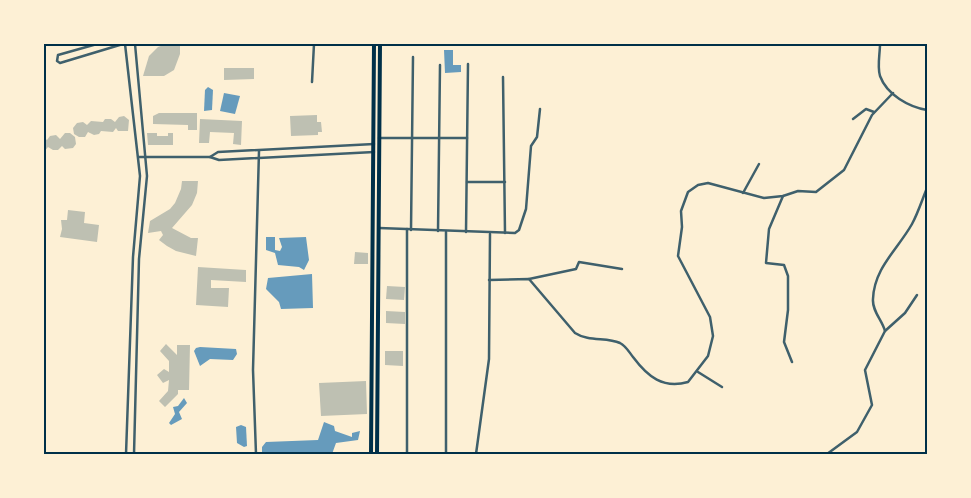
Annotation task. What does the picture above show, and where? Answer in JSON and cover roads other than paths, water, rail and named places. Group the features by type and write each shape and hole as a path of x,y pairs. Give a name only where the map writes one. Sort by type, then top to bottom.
{"highway":[{"path":"371,454 374,44"},
{"path":"378,454 380,44"}],"street":[{"path":"97,44 58,55 57,62 60,63 124,44 139,157 126,454"},
{"path":"134,454 142,226 147,176 135,44"},
{"path":"312,82 314,44"},
{"path":"880,44 880,76 892,93 908,105 927,110"},
{"path":"411,230 413,57"},
{"path":"466,233 468,64"},
{"path":"438,231 440,65"},
{"path":"503,77 505,233"},
{"path":"529,279 575,333 582,337 619,342 625,346 642,370 656,381 679,385 688,382 698,372 708,356 713,336 710,317 681,265 678,256 682,206 692,188 704,184 715,184 764,198 783,196 798,191 816,192 839,174 847,164 874,112 892,93"},
{"path":"379,228 490,234 515,233 519,230 526,209 531,146 537,137 540,109"},
{"path":"853,119 866,109 874,112"},
{"path":"380,138 467,138"},
{"path":"210,157 218,152 374,144"},
{"path":"314,147 315,155"},
{"path":"256,454 253,370 259,151"},
{"path":"139,157 210,157 219,160 374,152"},
{"path":"743,193 759,164"},
{"path":"467,182 505,182"},
{"path":"885,331 877,316 872,300 875,289 883,264 912,223 927,188"},
{"path":"783,196 769,229 766,263 784,266 788,276 788,310 784,342 792,362"},
{"path":"136,226 142,226"},
{"path":"406,229 407,454"},
{"path":"446,232 446,454"},
{"path":"476,454 490,359 490,234"},
{"path":"489,280 529,279 576,268 579,262 622,270"},
{"path":"132,294 139,294"},
{"path":"827,454 857,432 872,405 865,370 885,331 906,314 917,295"},
{"path":"698,372 722,387"}],"water":[{"path":"444,50 453,50 453,65 461,65 461,72 445,73"},
{"path":"208,87 213,90 212,110 204,111 205,90"},
{"path":"224,93 240,96 235,114 220,111"},
{"path":"266,237 275,237 275,250 280,251 282,247 279,238 306,237 309,260 304,270 299,267 278,265 275,253 266,250"},
{"path":"312,274 313,308 281,309 279,302 266,289 268,278"},
{"path":"200,347 236,349 237,354 233,360 210,359 200,366 194,351"},
{"path":"184,398 187,403 179,412 182,419 171,425 169,423 175,414 173,407 178,406"},
{"path":"324,422 334,426 335,431 352,437 352,433 360,431 358,440 336,443 332,454 262,454 262,447 266,442 318,440"},
{"path":"241,425 246,427 247,446 244,447 237,443 236,427"}]}
